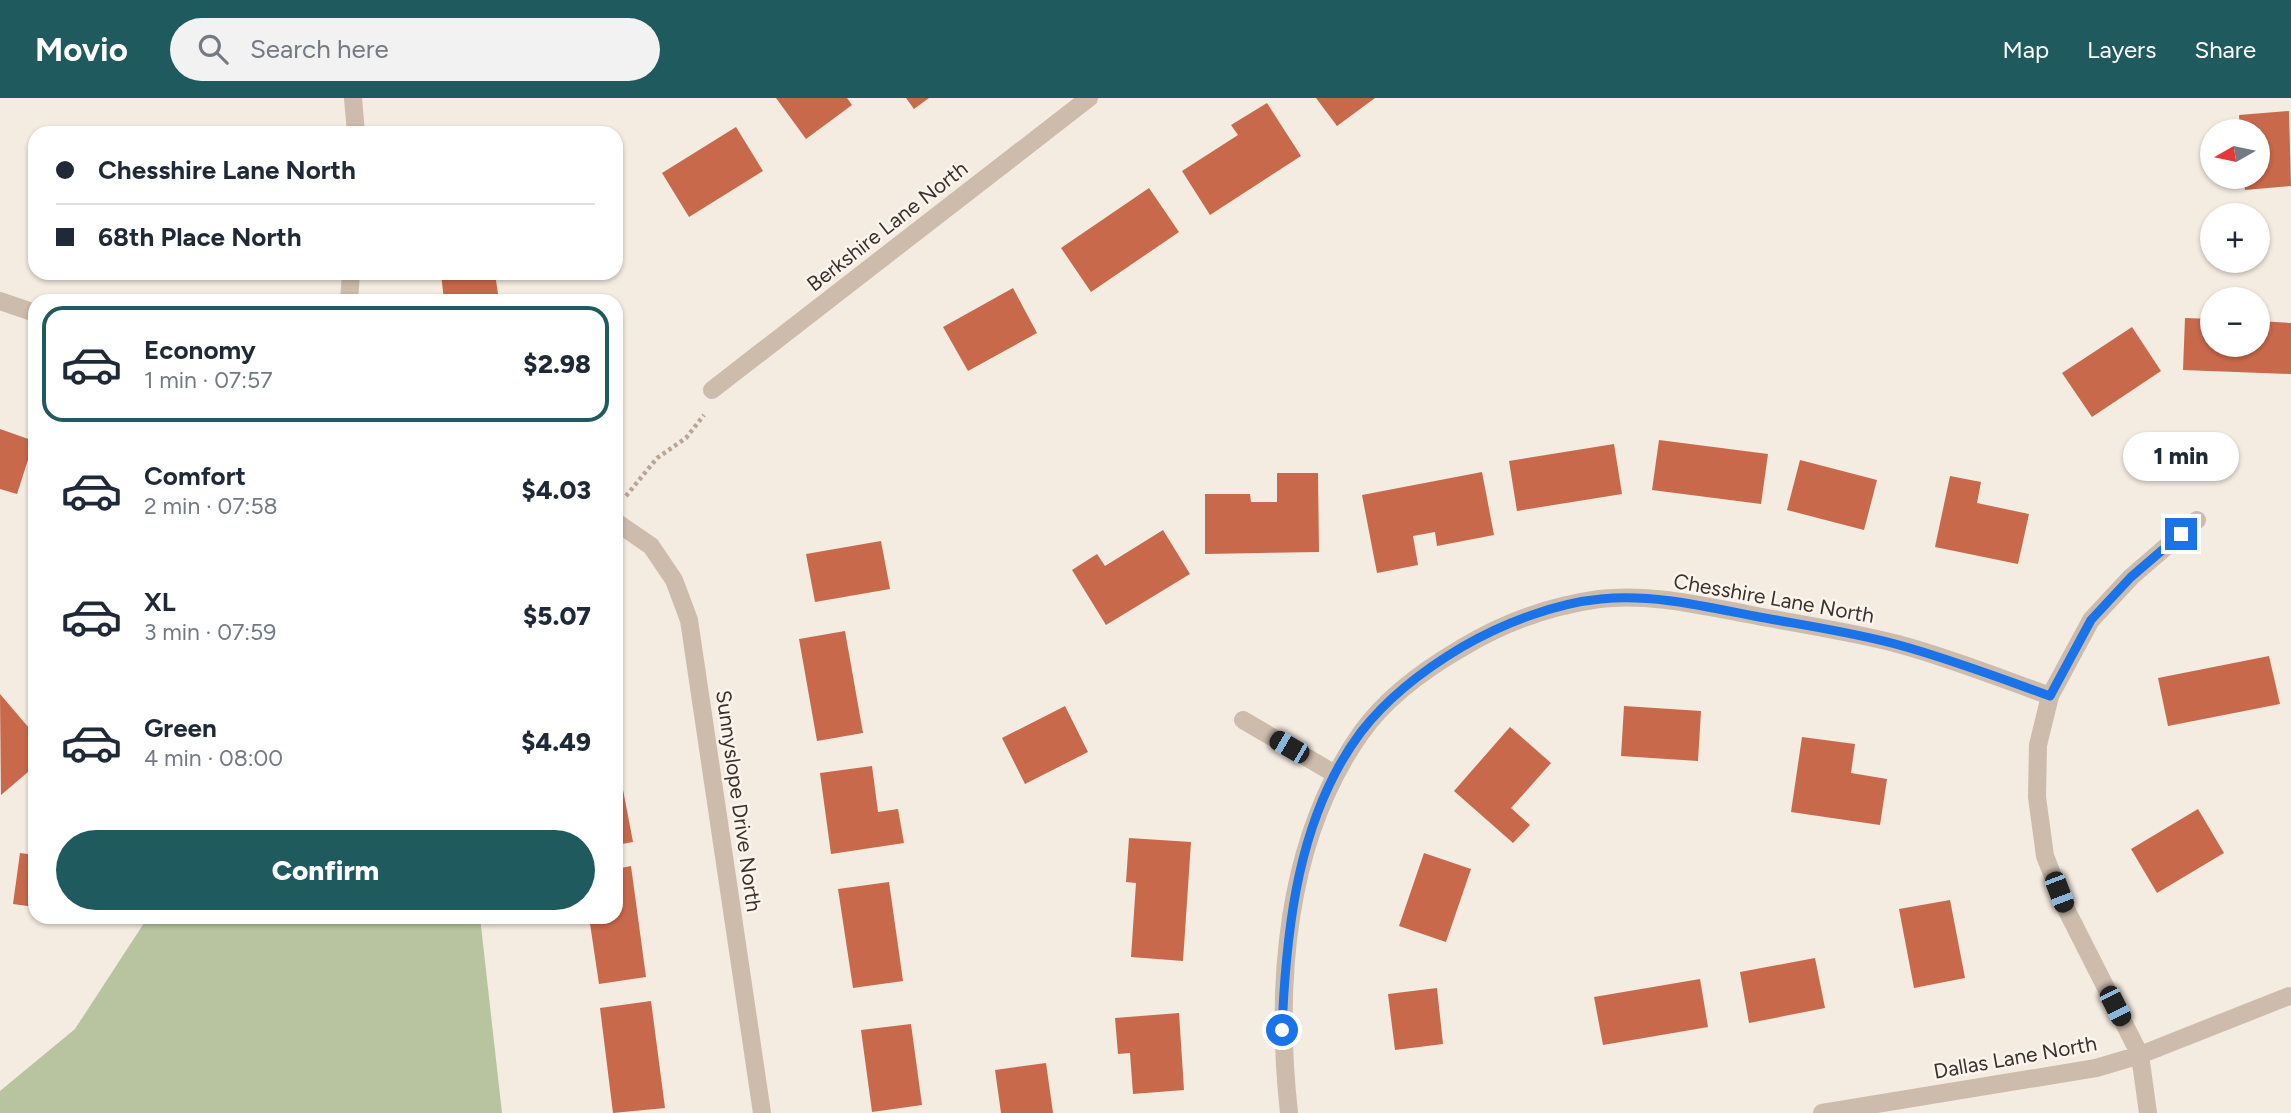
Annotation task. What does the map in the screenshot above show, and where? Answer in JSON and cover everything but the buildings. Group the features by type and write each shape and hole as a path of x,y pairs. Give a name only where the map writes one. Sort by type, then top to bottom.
{"street":[{"path":"353,98 355,126"},
{"name":"Berkshire Lane North","path":"712,390 1089,98"},
{"path":"0,301 28,311"},
{"path":"2148,1113 2140,1055 2066,909 2045,856 2037,797 2038,744 2050,696 2091,620 2131,577 2197,520"},
{"name":"Sunnyslope Drive North","path":"623,527 651,547 674,580 690,620 762,1113"},
{"name":"Chesshire Lane North","path":"1289,1113 1282,1030 1289,931 1306,849 1320,806 1335,774 1362,732 1428,668 1490,631 1535,614 1600,599 1645,598 1689,603 1860,636 1950,660 2050,696"},
{"path":"1243,720 1335,774"},
{"name":"Dallas Lane North","path":"1822,1113 2096,1068 2140,1055 2289,996"}],"path":[{"path":"623,501 657,458 686,438 714,403 712,390"}],"green space":[{"path":"143,924 481,924 502,1113 0,1113 0,1091 75,1029"}],"route":[{"path":"1282,1030 1289,931 1306,849 1320,806 1335,774 1362,732 1388,704 1428,668 1490,631 1535,614 1600,599 1645,598 1689,603 1897,644 2050,696 2091,620 2131,577 2181,534"}]}
